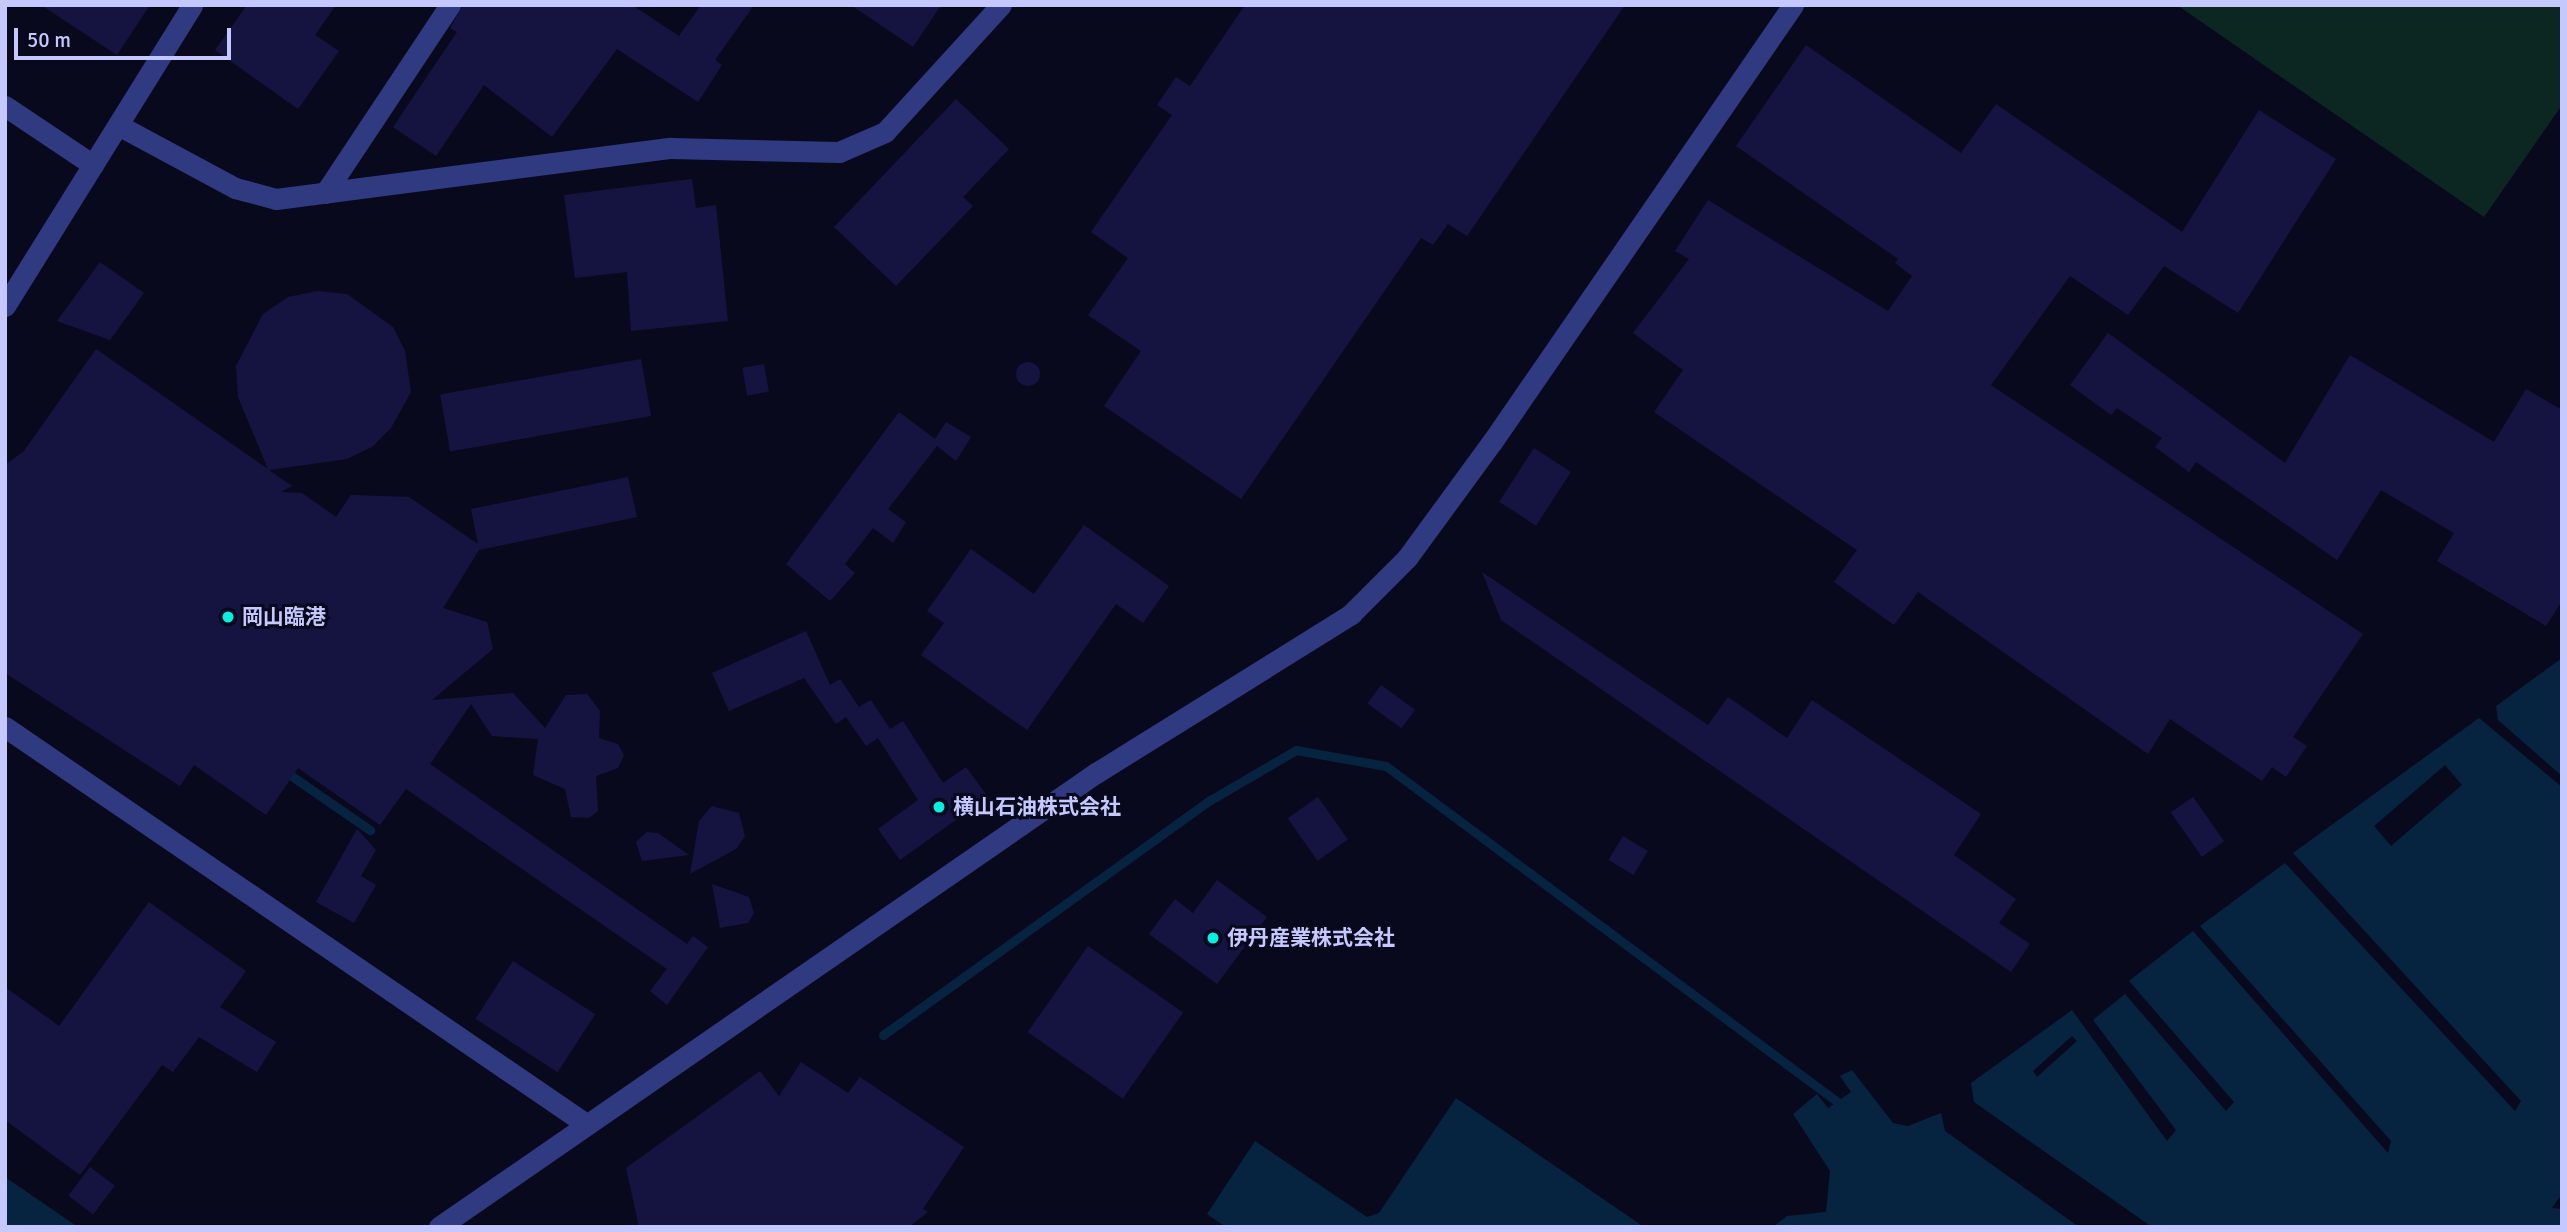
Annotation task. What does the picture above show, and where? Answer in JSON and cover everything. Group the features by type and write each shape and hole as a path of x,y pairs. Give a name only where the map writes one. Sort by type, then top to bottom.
{"street":[{"path":"5,306 192,5"},
{"path":"325,193 450,5"},
{"path":"118,125 235,188 276,199 671,148 839,152 885,132 1001,5"},
{"path":"439,1227 586,1124 705,1049 1096,773 1351,614 1408,558 1485,453 1793,5"},
{"path":"5,106 93,165"},
{"path":"5,727 586,1124"}],"green space":[{"path":"2177,5 2562,5 2562,105 2484,217"}],"water":[{"path":"2562,658 2562,776 2498,720 2496,706"},
{"path":"2479,718 2562,787 2562,1194 2552,1208 2562,1209 2562,1227 2152,1227 1974,1102 1971,1083 2072,1010 2167,1141 2176,1130 2093,1020 2125,994 2226,1111 2234,1102 2129,981 2193,931 2388,1153 2391,1141 2200,926 2285,863 2515,1111 2521,1101 2293,853","holes":["2445,765 2462,785 2391,846 2374,826","2072,1036 2077,1041 2037,1077 2033,1071"]},
{"path":"1852,1070 1893,1123 1908,1126 1941,1113 1945,1131 2079,1227 1773,1227 1787,1216 1826,1212 1830,1171 1793,1114 1817,1094 1828,1108 1851,1092 1840,1076"},
{"path":"1456,1098 1644,1227 1226,1227 1207,1214 1255,1141 1367,1217 1379,1213"},
{"path":"5,1177 78,1227 5,1227"}],"building":[{"path":"41,5 150,5 117,55"},
{"path":"247,5 336,5 315,35 339,51 298,109 215,50"},
{"path":"463,5 632,5 679,36 701,5 754,5 715,60 722,65 698,102 617,49 552,137 484,85 436,156 393,127 457,32 450,28"},
{"path":"851,5 941,5 913,47"},
{"path":"1245,5 1625,5 1467,236 1448,224 1433,245 1421,238 1241,499 1104,406 1141,351 1088,315 1128,258 1091,232 1172,115 1157,105 1176,77 1190,86"},
{"path":"1806,45 1961,153 1996,104 2182,232 2259,110 2336,159 2238,313 2164,266 2128,315 2070,276 1991,385 2363,634 2293,737 2307,746 2286,777 2272,767 2262,781 2170,719 2148,754 1918,592 1894,625 1834,582 1857,550 1654,412 1683,370 1633,333 1689,259 1675,251 1708,200 1888,311 1912,276 1895,263 1898,259 1736,146"},
{"path":"956,99 1009,149 963,197 973,206 896,286 834,227"},
{"path":"692,179 696,208 716,205 728,321 631,331 627,272 575,278 564,195"},
{"path":"100,262 144,293 110,340 57,321"},
{"path":"317,291 347,294 393,327 405,351 411,392 391,428 372,447 347,459 269,470 292,486 281,492 302,493 336,517 351,495 409,497 478,544 471,509 628,477 637,517 479,550 443,608 487,622 493,649 432,700 513,693 545,728 566,695 587,694 600,711 599,738 618,744 624,755 618,768 596,776 598,811 589,818 571,817 565,789 533,775 538,739 492,736 471,704 430,764 687,944 693,936 708,947 667,1005 650,991 667,969 406,789 380,825 298,768 266,815 194,765 180,786 5,673 5,465 24,451 96,349 268,469 238,397 236,366 263,314 288,297"},
{"path":"2108,333 2285,463 2350,355 2494,442 2526,389 2562,410 2562,601 2546,626 2437,561 2454,533 2381,490 2337,560 2196,462 2189,472 2155,447 2162,438 2117,408 2111,415 2070,385"},
{"path":"641,359 651,416 450,452 440,394"},
{"path":"1028,362 1037,365 1040,374 1037,383 1028,386 1019,383 1016,374 1019,365"},
{"path":"764,364 769,392 747,395 742,368"},
{"path":"899,412 935,439 946,422 971,437 956,461 937,446 888,509 906,522 893,543 873,528 845,564 855,573 830,601 786,564"},
{"path":"1534,448 1571,472 1536,526 1499,502"},
{"path":"1084,525 1169,586 1143,623 1116,604 1027,730 921,655 944,623 927,611 971,549 1034,594"},
{"path":"1482,572 1708,725 1728,697 1787,738 1812,700 1981,814 1954,855 2016,899 1999,923 2030,944 2011,972 1501,620"},
{"path":"806,631 830,685 840,679 859,707 871,700 890,729 903,721 943,783 966,767 988,797 900,860 878,829 918,800 878,738 866,746 846,717 836,724 804,678 729,711 712,673"},
{"path":"1381,685 1415,710 1401,728 1367,704"},
{"path":"1318,797 1348,840 1318,861 1288,818"},
{"path":"2193,797 2224,841 2202,857 2171,812"},
{"path":"712,806 739,813 745,836 736,849 690,874 699,821"},
{"path":"357,829 376,850 361,876 376,885 354,923 316,902"},
{"path":"647,832 658,833 689,855 642,861 636,842"},
{"path":"1623,836 1648,851 1633,875 1609,860"},
{"path":"1217,880 1267,917 1217,984 1149,934 1175,899 1193,913"},
{"path":"712,884 749,897 754,913 748,923 720,928"},
{"path":"149,902 246,971 220,1007 276,1042 257,1072 199,1037 173,1072 162,1065 80,1175 5,1120 5,987 59,1026"},
{"path":"1088,946 1183,1013 1123,1099 1028,1032"},
{"path":"513,961 595,1014 558,1072 475,1019"},
{"path":"801,1062 848,1093 860,1077 964,1147 923,1209 928,1212 909,1227 639,1227 626,1168 760,1071 779,1096"},
{"path":"90,1167 115,1186 93,1214 68,1196"}],"waterway":[{"path":"883,1035 1207,802 1296,750 1386,766 1843,1106"},
{"path":"283,770 370,830"}],"place":[{"name":"岡山臨港","path":"228,617"},
{"name":"横山石油株式会社","path":"939,807"},
{"name":"伊丹産業株式会社","path":"1213,938"}]}
